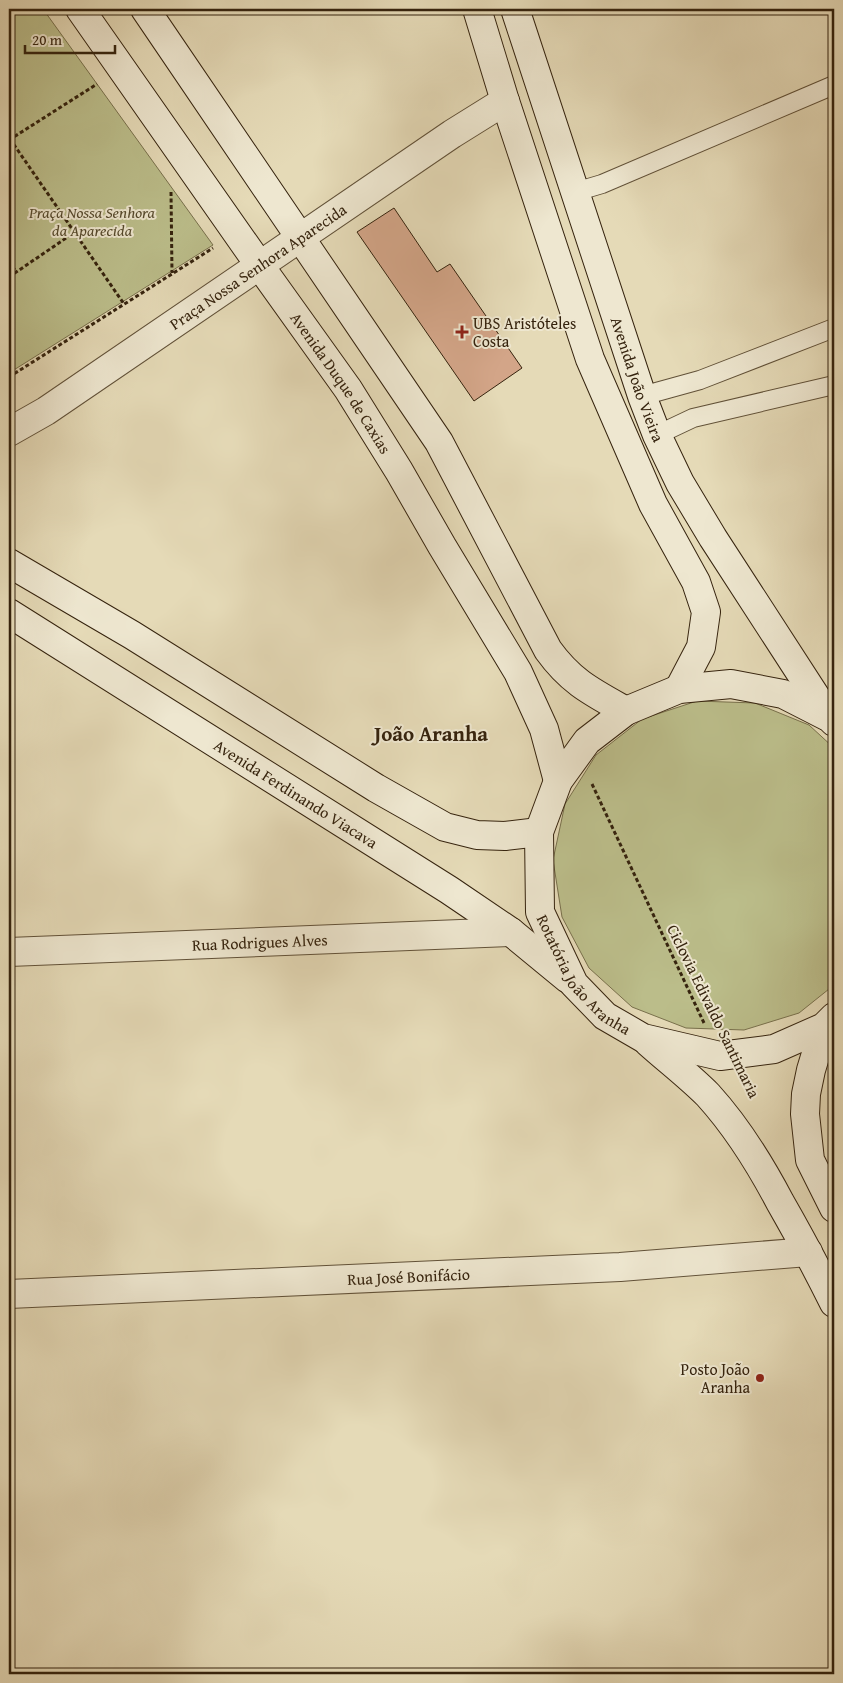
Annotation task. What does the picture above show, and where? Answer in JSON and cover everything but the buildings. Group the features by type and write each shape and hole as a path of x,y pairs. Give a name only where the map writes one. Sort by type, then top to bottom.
{"street":[{"name":"Avenida Duque de Caxias","path":"80,9 348,389 399,471 518,672 544,729 558,781"},
{"path":"145,9 439,442 548,650 561,668 583,687 626,711"},
{"name":"Avenida João Vieira","path":"477,9 590,359 653,504 696,582 706,612 702,647 679,689"},
{"name":"Avenida João Vieira","path":"515,9 642,396 657,435 680,483 712,538 832,720"},
{"name":"Praça Nossa Senhora Aparecida","path":"9,432 46,411 452,134 505,100"},
{"path":"9,562 132,635 376,788 445,827 478,835 505,836 539,832"},
{"name":"Avenida Ferdinando Viacava","path":"9,613 449,890 511,932 574,984"},
{"name":"Rotatória João Aranha","path":"829,1022 774,1049 720,1056 643,1038 605,1016 574,984 540,912 539,832 558,781 587,741 626,711 679,689 732,684 783,694 832,720"},
{"name":"Rua Rodrigues Alves","path":"9,952 511,932"},
{"path":"829,1022 811,1070 806,1094 805,1114 810,1160 834,1208"},
{"path":"643,1038 687,1075 709,1097 742,1138 757,1160 834,1302"},
{"name":"Rua José Bonifácio","path":"9,1294 620,1268 808,1252"}],"lane":[{"path":"575,192 602,184 834,85"},
{"path":"642,396 700,380 834,328"},
{"path":"657,435 693,418 834,385"}],"path":[{"path":"97,78 101,84 9,140 124,304"},
{"path":"171,191 172,274"},
{"path":"9,276 75,232"},
{"path":"9,377 216,246"},
{"path":"9,261 16,272"},
{"name":"Ciclovia Edivaldo Santimaria","path":"578,754 720,1056"}],"green space":[{"name":"Praça Nossa Senhora da Aparecida","path":"9,9 43,9 213,245 9,373"},
{"path":"697,701 755,703 809,725 834,748 834,985 799,1013 744,1030 686,1028 632,1007 589,968 562,917 553,860 565,804 596,755 642,719"}],"place":[{"name":"UBS Aristóteles Costa","path":"462,332"},
{"name":"Posto João Aranha","path":"760,1378"}],"district":[{"name":"João Aranha","path":"431,733"}]}
